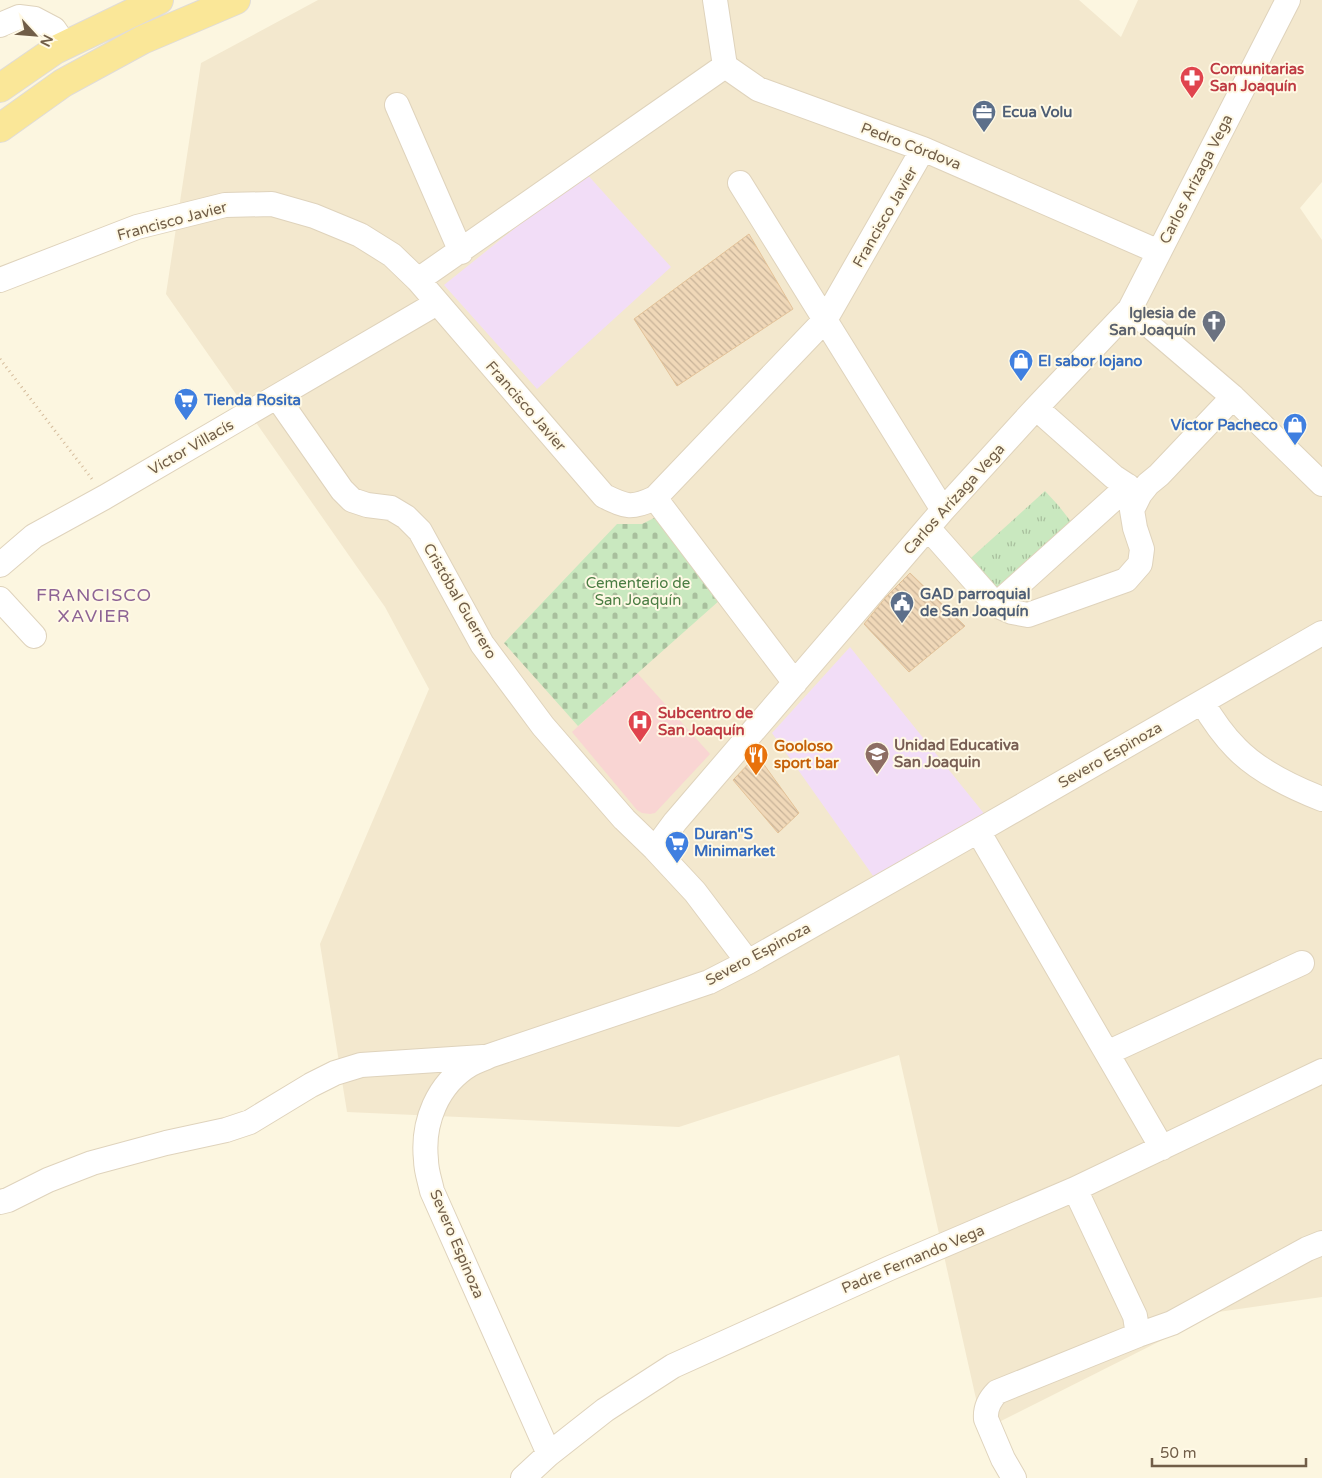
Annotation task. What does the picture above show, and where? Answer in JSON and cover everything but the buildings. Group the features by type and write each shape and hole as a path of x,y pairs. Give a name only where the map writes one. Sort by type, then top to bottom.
{"main road":[{"path":"0,88 55,50 159,0"},
{"path":"0,128 72,78 142,40 236,0"}],"street":[{"path":"418,280 461,252 725,66 715,0"},
{"name":"Carlos Arízaga Vega","path":"655,849 675,822 943,510 1130,309 1288,0"},
{"path":"0,25 19,17 35,18 54,30 65,45"},
{"name":"Pedro Córdova","path":"725,66 758,89 923,150 1159,252"},
{"path":"397,105 461,252"},
{"name":"Francisco Javier","path":"0,280 137,227 225,204 272,204 314,216 360,235 392,255 418,280 604,496 622,505 639,506 655,498 826,320 923,150"},
{"path":"740,183 943,510"},
{"name":"Víctor Villacís","path":"0,564 34,536 106,497 437,303"},
{"path":"1130,309 1233,397 1322,484"},
{"name":"Cristóbal Guerrero","path":"277,397 342,490 352,500 367,505 391,508 406,517 420,531 482,644 542,726 624,819 655,849"},
{"path":"996,605 1134,490 1148,484 1159,475 1233,397"},
{"path":"1036,408 1114,477 1134,490"},
{"path":"928,528 996,605 1012,612 1028,615 1126,580 1140,564 1142,549 1135,528 1132,510 1134,490"},
{"path":"655,498 795,683"},
{"path":"0,599 34,636"},
{"name":"Severo Espinoza","path":"541,1469 432,1191 426,1162 426,1128 442,1092 456,1076 471,1064 489,1056 709,982 748,962 1322,633"},
{"path":"1202,702 1217,727 1237,750 1255,764 1293,787 1322,799"},
{"path":"978,831 1162,1148"},
{"path":"655,849 695,892 748,962"},
{"path":"1107,1052 1302,964"},
{"path":"0,1202 8,1200 48,1180 92,1163 166,1143 226,1130 250,1122 311,1085 335,1073 361,1065 489,1056"},
{"name":"Padre Fernando Vega","path":"541,1469 605,1410 673,1366 890,1268 1075,1189 1322,1071"},
{"path":"1075,1189 1135,1316 1138,1335"},
{"path":"1014,1478 1003,1459 986,1419 985,1412 997,1392 1172,1323 1307,1249 1322,1243"}],"path":[{"path":"0,358 106,497"}],"shaded area":[{"path":"318,0 1079,0 1121,37 1138,0 1322,0 1322,182 1300,208 1322,240 1322,1297 1218,1312 983,1430 899,1055 679,1127 347,1112 320,944 429,689 385,607 166,294 201,63"},
{"path":"585,172 671,267 537,389 444,285"},
{"name":"Unidad Educativa San Joaquin","path":"850,647 986,816 876,880 772,733"},
{"name":"Subcentro de San Joaquín","path":"637,673 710,754 655,813 650,814 637,810 572,732"}],"green space":[{"path":"1045,491 1076,528 999,602 962,566"},
{"name":"Cementerio de San Joaquín","path":"660,515 720,600 578,726 504,643 617,524 642,524"}],"place":[{"name":"Comunitarias San Joaquín","path":"1192,99"},
{"name":"Ecua Volu","path":"984,133"},
{"name":"Iglesia de San Joaquín","path":"1214,343"},
{"name":"El sabor lojano","path":"1021,382"},
{"name":"Tienda Rosita","path":"186,421"},
{"name":"Víctor Pacheco","path":"1295,446"},
{"name":"GAD parroquial de San Joaquín","path":"902,624"},
{"name":"Subcentro de San Joaquín","path":"640,743"},
{"name":"Unidad Educativa San Joaquin","path":"877,775"},
{"name":"Gooloso sport bar","path":"756,776"},
{"name":"Duran\"S Minimarket","path":"677,864"}],"district":[{"name":"FRANCISCO XAVIER","path":"94,605"}]}
